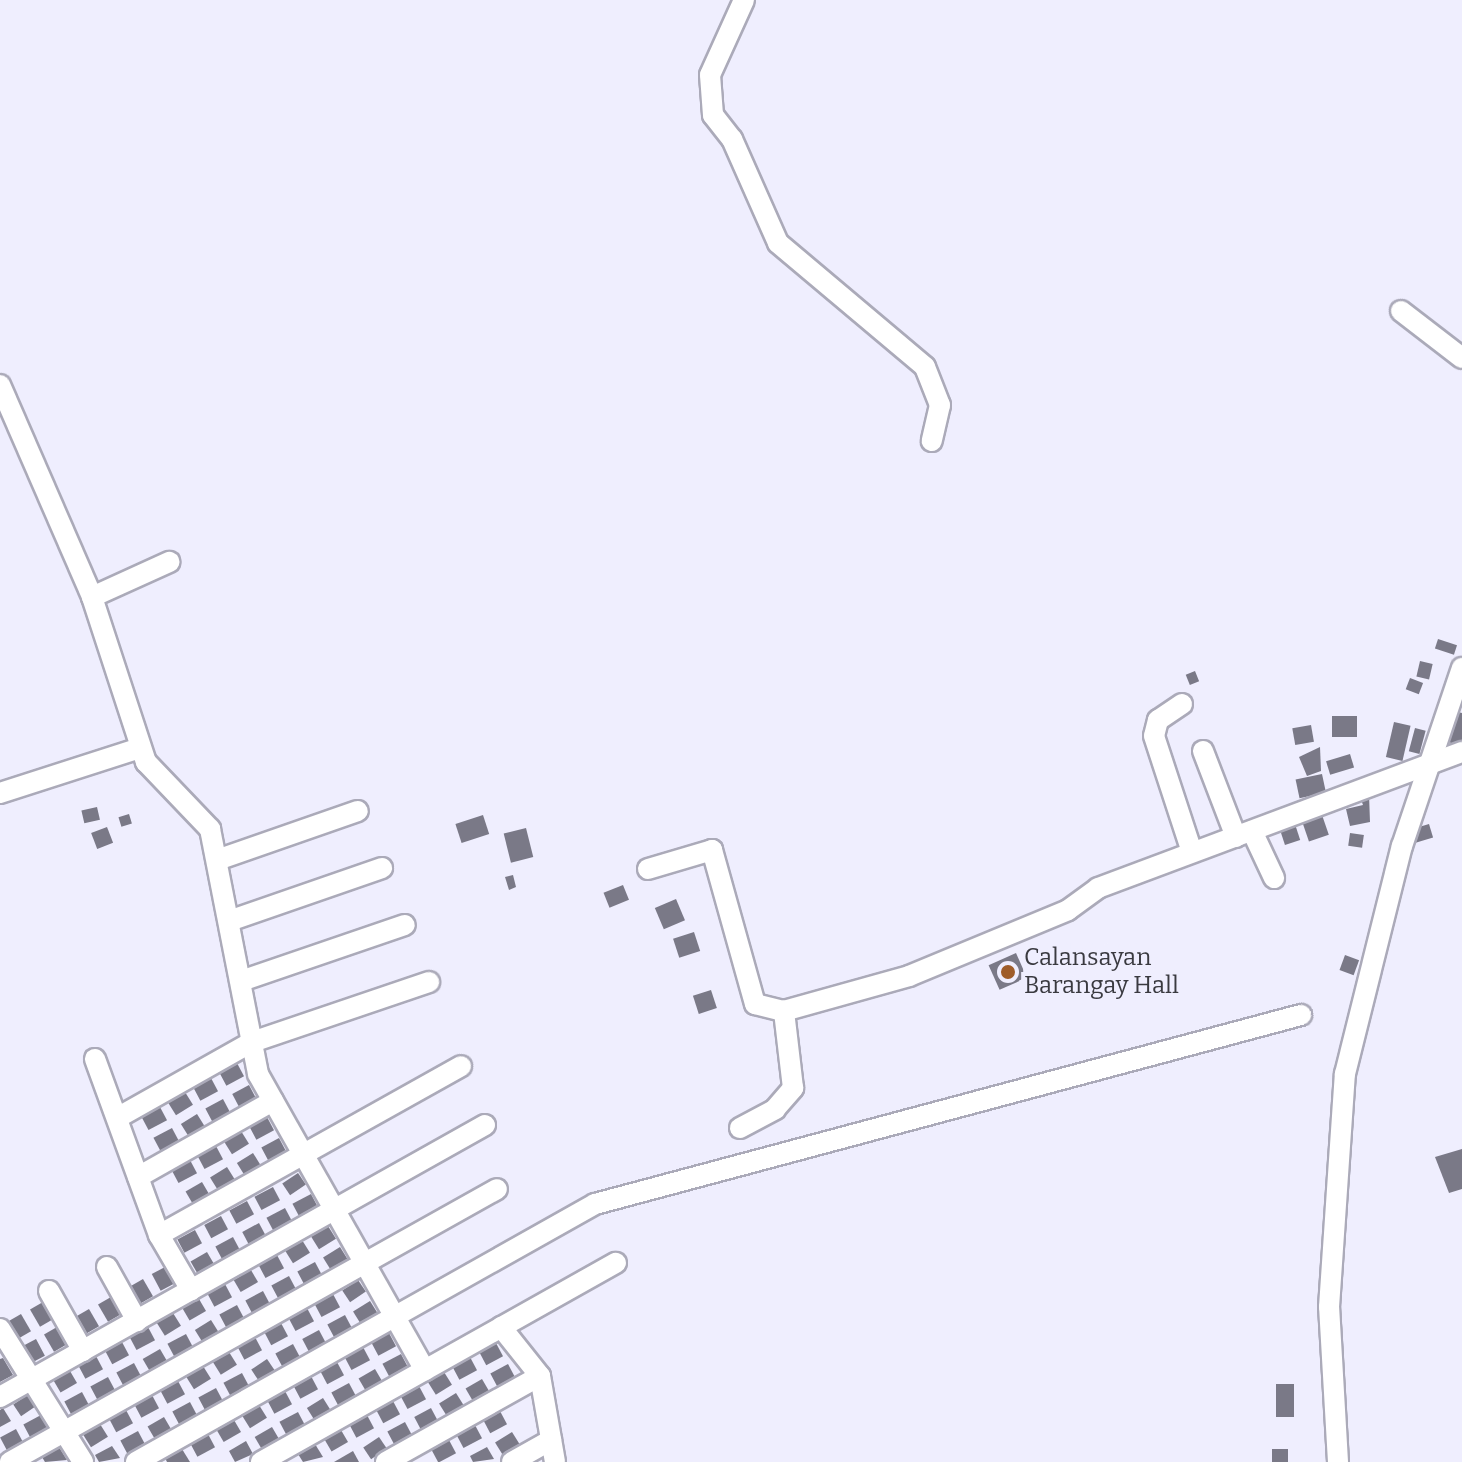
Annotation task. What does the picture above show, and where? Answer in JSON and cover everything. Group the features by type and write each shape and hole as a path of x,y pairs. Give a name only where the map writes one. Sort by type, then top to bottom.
{"street":[{"path":"744,0 710,75 713,115 732,139 778,243 925,367 940,405 932,441"},
{"path":"1401,311 1462,358"},
{"path":"0,385 4,407 92,597 140,748 161,784 208,825 252,1042 273,1101 425,1370"},
{"path":"92,597 169,562"},
{"path":"1338,1462 1329,1307 1345,1074 1364,981 1427,766 1462,668"},
{"path":"1182,704 1158,720 1154,736 1192,852"},
{"path":"0,793 140,748"},
{"path":"1203,751 1244,834 1274,878"},
{"path":"648,869 712,850 755,1004 784,1011 923,971 1192,852 1462,752"},
{"path":"217,860 358,811"},
{"path":"229,921 382,868"},
{"path":"241,981 405,925"},
{"path":"117,1118 252,1042 429,982"},
{"path":"740,1128 775,1109 793,1088 784,1011"},
{"path":"136,1462 595,1204 1301,1015"},
{"path":"95,1059 159,1235 191,1290"},
{"path":"159,1235 461,1066"},
{"path":"138,1177 273,1101"},
{"path":"0,1397 485,1125"},
{"path":"10,1462 497,1189"},
{"path":"261,1462 616,1263"},
{"path":"107,1267 137,1321"},
{"path":"49,1291 83,1351"},
{"path":"501,1327 540,1376 555,1462"},
{"path":"0,1329 83,1462"},
{"path":"386,1462 540,1376"},
{"path":"512,1462 551,1440"}],"building":[{"path":"1438,639 1457,645 1454,655 1435,649"},
{"path":"1420,661 1433,664 1429,680 1416,677"},
{"path":"1195,671 1199,681 1190,685 1186,675"},
{"path":"1410,678 1423,683 1419,694 1406,689"},
{"path":"1449,710 1462,713 1462,746 1441,740"},
{"path":"1332,716 1357,716 1357,737 1332,737"},
{"path":"1394,722 1411,726 1402,761 1386,757"},
{"path":"1311,725 1314,742 1295,745 1292,728"},
{"path":"1415,728 1426,731 1419,754 1409,751"},
{"path":"1320,747 1321,771 1307,776 1299,757"},
{"path":"1350,754 1354,767 1330,775 1326,761"},
{"path":"1322,774 1326,793 1300,798 1296,780"},
{"path":"1369,794 1370,822 1350,826 1346,809 1363,805 1360,797"},
{"path":"97,807 100,820 84,823 81,811"},
{"path":"1321,812 1329,835 1309,842 1301,819"},
{"path":"129,814 132,824 121,827 118,817"},
{"path":"483,815 489,834 462,843 455,824"},
{"path":"1294,821 1300,840 1285,845 1279,826"},
{"path":"1429,824 1433,837 1414,843 1410,830"},
{"path":"107,827 113,843 97,849 91,833"},
{"path":"526,828 533,857 511,863 504,834"},
{"path":"1350,833 1364,835 1362,848 1348,846"},
{"path":"513,875 516,887 509,890 505,877"},
{"path":"623,885 629,900 610,908 604,893"},
{"path":"676,899 685,920 664,929 655,908"},
{"path":"694,932 700,951 679,958 673,939"},
{"name":"Calansayan Barangay Hall","path":"1016,953 1027,978 1000,990 989,965"},
{"path":"1345,955 1359,960 1354,975 1340,970"},
{"path":"711,990 717,1008 699,1014 693,996"},
{"path":"237,1063 244,1076 226,1086 219,1072"},
{"path":"211,1078 218,1091 200,1101 193,1087"},
{"path":"249,1085 256,1098 239,1107 232,1094"},
{"path":"185,1092 193,1105 176,1115 168,1103"},
{"path":"223,1099 230,1112 212,1122 205,1108"},
{"path":"160,1107 167,1120 149,1130 141,1117"},
{"path":"197,1114 205,1127 189,1137 181,1124"},
{"path":"267,1117 274,1130 256,1140 249,1126"},
{"path":"172,1128 179,1141 161,1151 153,1138"},
{"path":"241,1131 249,1144 232,1154 224,1142"},
{"path":"279,1138 286,1151 268,1161 261,1147"},
{"path":"216,1146 223,1159 205,1169 197,1156"},
{"path":"1462,1149 1462,1189 1449,1193 1435,1157"},
{"path":"253,1153 261,1166 245,1176 237,1163"},
{"path":"190,1160 197,1173 179,1183 171,1170"},
{"path":"227,1167 235,1180 218,1190 210,1178"},
{"path":"298,1173 306,1185 290,1195 282,1184"},
{"path":"202,1182 209,1194 193,1204 186,1192"},
{"path":"273,1187 280,1200 262,1210 254,1197"},
{"path":"311,1194 318,1207 300,1217 292,1204"},
{"path":"247,1201 254,1214 236,1224 229,1210"},
{"path":"285,1208 292,1221 274,1231 266,1218"},
{"path":"221,1216 228,1229 211,1238 204,1225"},
{"path":"259,1223 266,1236 249,1245 242,1232"},
{"path":"328,1226 336,1239 319,1249 311,1237"},
{"path":"195,1230 202,1243 184,1253 177,1239"},
{"path":"233,1237 240,1250 222,1260 215,1246"},
{"path":"302,1240 310,1253 293,1263 285,1251"},
{"path":"340,1247 348,1260 331,1270 323,1258"},
{"path":"207,1252 214,1264 198,1274 191,1262"},
{"path":"277,1255 284,1268 266,1278 258,1265"},
{"path":"315,1262 322,1275 304,1285 297,1271"},
{"path":"165,1267 174,1284 161,1291 152,1274"},
{"path":"251,1270 258,1282 241,1292 234,1280"},
{"path":"289,1276 296,1289 278,1299 271,1285"},
{"path":"143,1279 153,1296 141,1303 131,1286"},
{"path":"358,1280 366,1292 350,1302 342,1291"},
{"path":"225,1284 232,1297 214,1307 207,1293"},
{"path":"263,1291 270,1304 252,1314 245,1300"},
{"path":"333,1294 340,1307 322,1317 314,1304"},
{"path":"111,1297 121,1314 108,1322 98,1304"},
{"path":"199,1299 206,1311 190,1321 183,1308"},
{"path":"370,1301 378,1314 361,1324 353,1312"},
{"path":"43,1302 53,1319 40,1327 30,1310"},
{"path":"237,1305 244,1318 226,1328 219,1314"},
{"path":"307,1308 314,1321 296,1331 288,1318"},
{"path":"89,1309 99,1326 87,1333 77,1316"},
{"path":"173,1313 181,1326 165,1336 157,1323"},
{"path":"21,1314 31,1331 18,1339 8,1322"},
{"path":"345,1315 352,1328 334,1338 327,1324"},
{"path":"211,1320 219,1333 203,1343 195,1330"},
{"path":"281,1323 288,1336 271,1345 264,1332"},
{"path":"57,1327 67,1344 54,1352 44,1334"},
{"path":"148,1327 155,1340 137,1350 129,1337"},
{"path":"319,1330 326,1343 309,1352 302,1339"},
{"path":"389,1333 396,1346 378,1356 371,1342"},
{"path":"186,1334 193,1347 175,1357 167,1344"},
{"path":"255,1337 262,1350 244,1360 237,1346"},
{"path":"36,1339 45,1356 32,1363 23,1346"},
{"path":"122,1342 129,1355 112,1364 105,1351"},
{"path":"496,1343 503,1356 486,1365 479,1352"},
{"path":"293,1344 300,1357 282,1367 275,1353"},
{"path":"363,1347 370,1360 352,1370 344,1357"},
{"path":"160,1349 167,1361 150,1371 143,1359"},
{"path":"229,1352 237,1365 221,1375 213,1362"},
{"path":"401,1354 408,1367 390,1377 382,1364"},
{"path":"96,1356 103,1369 85,1379 78,1365"},
{"path":"470,1357 477,1370 459,1380 452,1366"},
{"path":"3,1358 13,1375 0,1382 0,1359"},
{"path":"267,1359 275,1371 259,1381 251,1370"},
{"path":"337,1362 344,1375 327,1384 320,1371"},
{"path":"134,1363 141,1376 123,1386 116,1372"},
{"path":"508,1364 515,1377 497,1387 490,1373"},
{"path":"203,1366 211,1379 194,1389 186,1377"},
{"path":"375,1369 382,1381 366,1391 359,1378"},
{"path":"70,1371 77,1383 61,1393 54,1380"},
{"path":"444,1372 452,1385 436,1395 428,1382"},
{"path":"242,1373 249,1386 231,1396 223,1383"},
{"path":"311,1376 318,1389 300,1399 293,1385"},
{"path":"108,1377 115,1390 97,1400 90,1386"},
{"path":"482,1379 489,1391 473,1401 466,1388"},
{"path":"178,1381 185,1394 167,1404 160,1390"},
{"path":"349,1383 356,1396 338,1406 331,1392"},
{"path":"1276,1384 1294,1384 1294,1417 1276,1417"},
{"path":"419,1386 426,1399 408,1409 400,1396"},
{"path":"216,1388 223,1401 205,1411 198,1397"},
{"path":"285,1391 292,1404 274,1414 267,1400"},
{"path":"82,1392 89,1405 71,1415 64,1401"},
{"path":"456,1393 464,1406 447,1416 439,1404"},
{"path":"29,1394 37,1406 21,1416 13,1405"},
{"path":"152,1395 159,1408 141,1418 134,1404"},
{"path":"323,1398 331,1411 315,1421 307,1408"},
{"path":"393,1401 400,1414 383,1423 376,1410"},
{"path":"190,1402 197,1415 179,1425 172,1411"},
{"path":"259,1405 267,1418 250,1428 242,1416"},
{"path":"3,1408 11,1421 0,1427 0,1410"},
{"path":"431,1408 438,1421 421,1430 414,1417"},
{"path":"126,1410 133,1423 116,1432 109,1419"},
{"path":"500,1411 507,1424 490,1433 483,1420"},
{"path":"298,1412 305,1425 287,1435 279,1422"},
{"path":"41,1415 48,1428 30,1438 23,1424"},
{"path":"367,1415 374,1428 356,1438 349,1424"},
{"path":"164,1417 171,1429 155,1439 148,1426"},
{"path":"234,1420 241,1432 224,1442 217,1430"},
{"path":"405,1422 412,1435 394,1445 387,1431"},
{"path":"100,1424 108,1437 91,1447 83,1435"},
{"path":"475,1425 482,1438 464,1448 456,1435"},
{"path":"272,1427 279,1439 262,1449 255,1437"},
{"path":"16,1429 23,1442 7,1451 0,1437"},
{"path":"341,1430 348,1442 332,1452 325,1440"},
{"path":"138,1431 145,1444 127,1454 120,1440"},
{"path":"512,1432 520,1445 503,1455 495,1443"},
{"path":"208,1434 215,1447 197,1457 190,1443"},
{"path":"379,1437 387,1449 371,1459 363,1448"},
{"path":"449,1440 456,1453 438,1462 431,1449"},
{"path":"246,1441 253,1454 235,1462 229,1451"},
{"path":"315,1444 323,1457 303,1462 298,1454"},
{"path":"112,1446 120,1458 99,1462 95,1455"},
{"path":"59,1447 67,1460 45,1462 42,1457"},
{"path":"487,1447 494,1459 473,1462 470,1456"},
{"path":"182,1449 190,1462 167,1462 165,1458"},
{"path":"1272,1449 1288,1449 1288,1462 1272,1462"},
{"path":"353,1451 359,1462 334,1462"}],"place":[{"name":"Calansayan Barangay Hall","path":"1008,972"}]}
